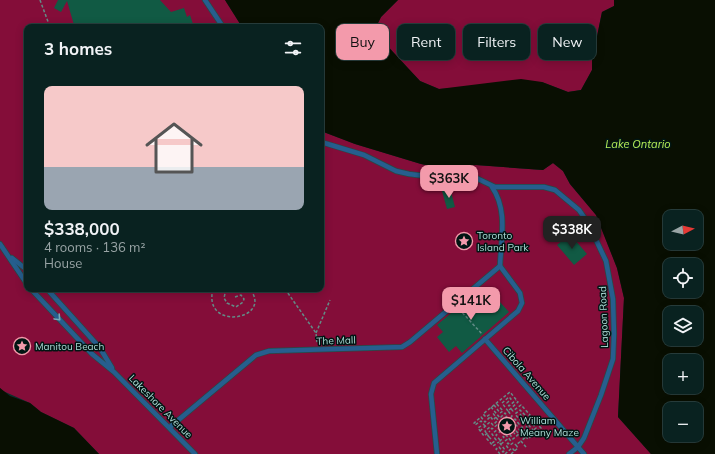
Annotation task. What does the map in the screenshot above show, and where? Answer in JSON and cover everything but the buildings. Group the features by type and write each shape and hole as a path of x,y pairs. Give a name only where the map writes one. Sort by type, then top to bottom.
{"lane":[{"path":"205,0 221,24"},
{"path":"324,143 364,155 396,171 425,176 472,176 480,178 492,187 498,196 503,214 500,266 520,292 522,303 519,310 438,378 433,385 432,399 437,454"},
{"name":"Lagoon Road","path":"492,187 544,187 555,190 568,199 584,217 599,244 606,261 613,299 613,359 584,438 578,447 569,454"},
{"path":"0,244 24,279"},
{"path":"8,254 24,267"},
{"name":"The Mall","path":"170,427 256,355 269,351 402,347 500,266"},
{"name":"Lakeshore Avenue","path":"34,292 92,354 114,372 195,454"},
{"name":"Lakeshore Avenue","path":"50,292 100,348 114,372"},
{"name":"Cibola Avenue","path":"485,339 584,454"}],"path":[{"path":"40,0 49,24"},
{"path":"213,292 212,301 215,307 224,316 231,318 244,316 252,308 254,298 251,292"},
{"path":"225,292 224,298 227,303 236,307 243,302 244,299 241,295 235,297"},
{"path":"287,292 316,333"},
{"path":"317,349 316,333 330,300"},
{"path":"455,304 485,339"},
{"path":"496,417 493,420 489,415 486,417 483,414 510,392 518,402 508,411"},
{"path":"510,419 512,416 502,403 510,397 511,399 506,403 509,406 516,400"},
{"path":"494,405 500,413 503,411 496,403"},
{"path":"511,409 513,411 521,405 530,415 519,424 515,419 512,421 516,426 511,431"},
{"path":"491,407 500,418 505,413 507,416 500,422"},
{"path":"525,415 520,410 515,414 531,432"},
{"path":"480,431 490,422 493,425 498,420 492,412"},
{"path":"520,414 524,420"},
{"path":"485,426 481,421 475,425 474,423 481,417 485,422 490,417"},
{"path":"526,432 522,427 519,429 528,439 541,428 532,418 526,422 533,430"},
{"path":"502,420 507,426"},
{"path":"508,448 506,445 508,443 510,445 513,443 516,445 536,428 532,423"},
{"path":"498,425 500,428 492,434 496,440 491,444 487,438 490,438 485,431 490,427 492,429 498,425"},
{"path":"480,426 478,428 484,436 490,431"},
{"path":"500,454 496,449 499,447 503,452 505,450 496,435 502,430 511,441"},
{"path":"506,435 509,433 513,438 519,434 516,431 514,434"},
{"path":"491,444 493,446 504,438 501,435"},
{"path":"501,444 509,438"},
{"path":"521,441 526,447"},
{"path":"511,454 518,448 516,445"},
{"path":"505,454 512,448 515,451"}],"shaded area":[{"name":"Toronto Island Park","path":"0,0 225,0 240,24 24,24 24,292 324,292 324,132 355,144 421,164 441,168 476,165 543,170 553,163 563,171 570,184 596,215 617,268 624,298 618,417 651,454 99,454 74,428 41,412 30,403 3,391 0,388"},
{"path":"398,0 614,0 614,6 602,12 596,41 596,24 538,24 538,60 592,60 592,70 581,90 568,92 542,82 439,89 420,81 400,60 455,60 455,24 397,24 397,56 389,48 389,24 378,24 381,17"}],"water":[{"name":"Lake Ontario","path":"225,0 398,0 381,17 378,24 336,24 336,60 389,60 389,48 397,56 397,60 400,60 420,81 439,89 521,79 542,82 568,92 581,90 592,70 592,60 596,60 596,41 602,12 614,6 614,0 715,0 715,454 651,454 618,417 624,298 617,268 596,215 570,184 563,171 553,163 543,170 476,165 441,168 421,164 355,144 324,132 324,24 240,24"},
{"path":"0,388 10,396 30,403 41,412 74,428 99,454 0,454"}],"place":[{"name":"Toronto Island Park","path":"464,241"},
{"name":"Manitou Beach","path":"22,346"},
{"name":"William Meany Maze","path":"507,426"}]}
